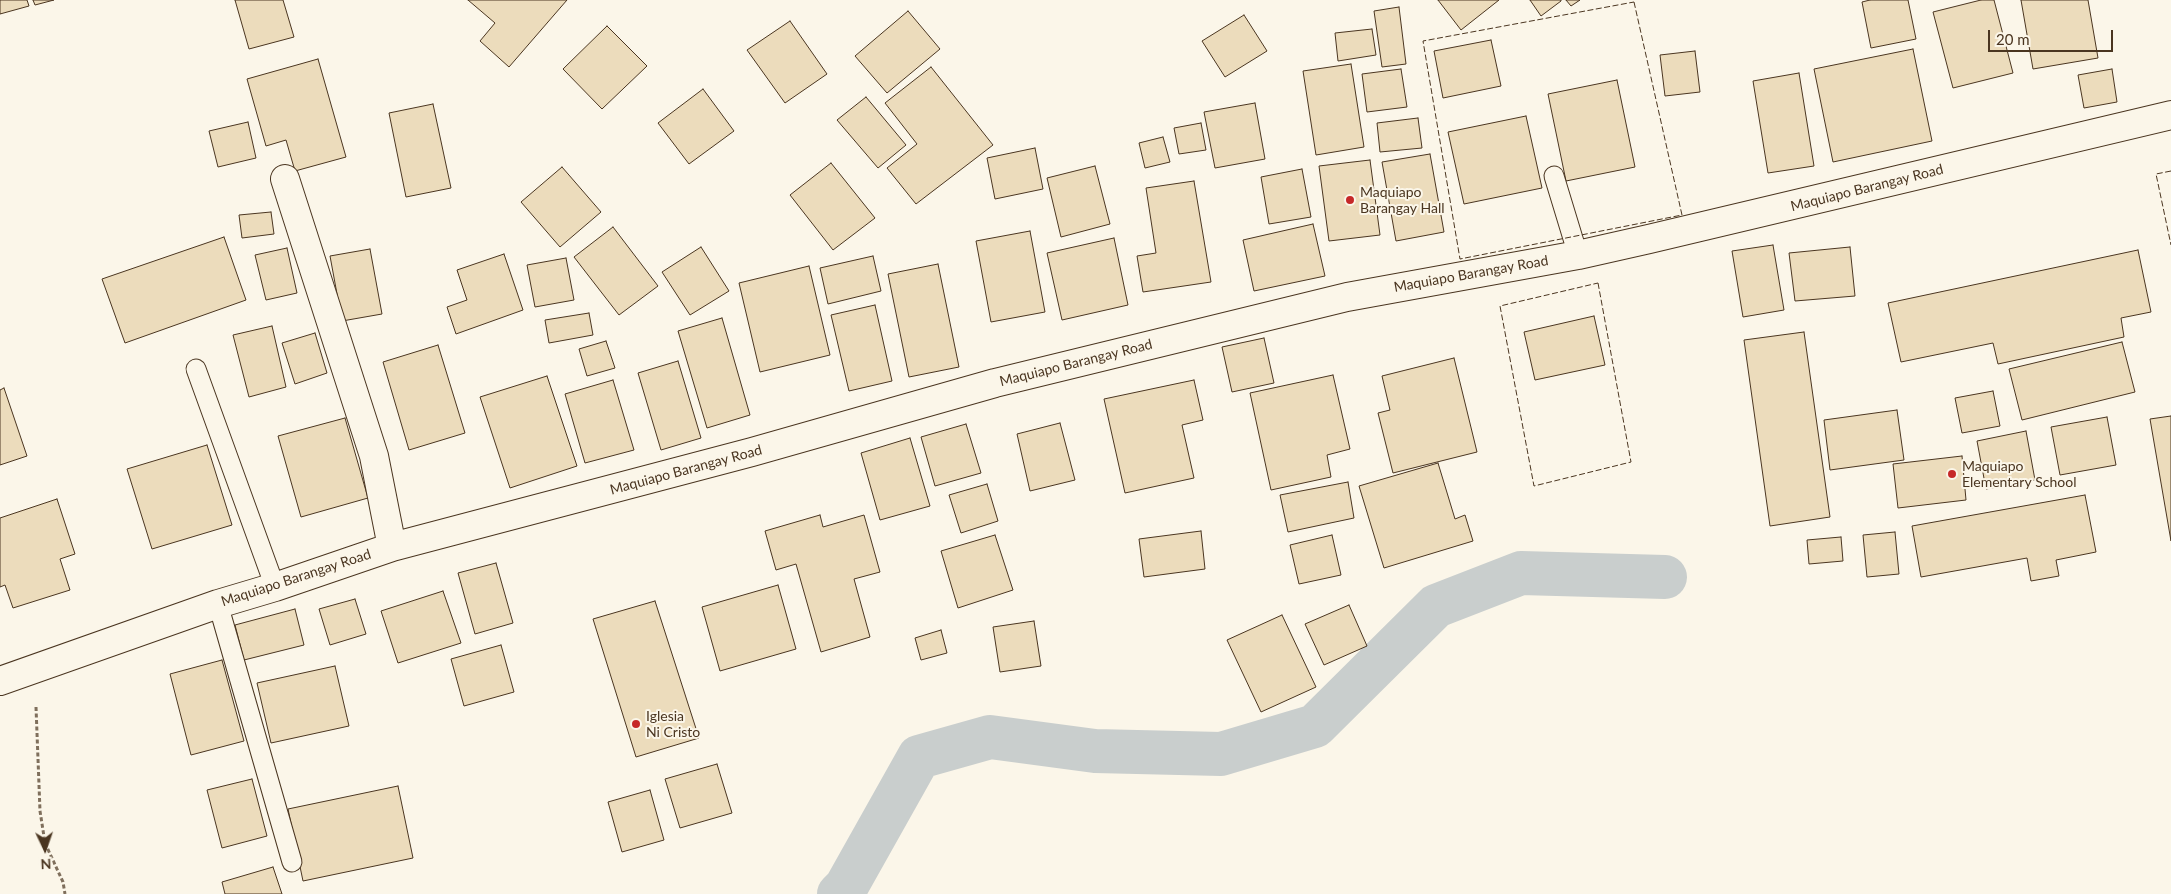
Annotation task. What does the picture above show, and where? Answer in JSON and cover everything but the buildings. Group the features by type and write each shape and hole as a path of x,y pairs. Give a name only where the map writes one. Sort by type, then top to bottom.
{"street":[{"name":"Maquiapo Barangay Road","path":"0,681 218,604 275,588 392,547 752,452 1005,380 1347,297 1578,255 1778,210 2171,115"},
{"path":"285,179 374,456 392,547"}],"lane":[{"path":"1554,176 1578,255"},
{"path":"196,369 275,588"},
{"path":"218,604 292,862"}],"path":[{"path":"31,670 37,714 40,811 45,843 63,882 65,894"}],"waterway":[{"path":"839,894 846,887 919,757 990,737 1095,751 1221,754 1315,726 1436,606 1521,573 1665,577"}],"fence":[{"path":"1634,2 1682,215 1460,259 1423,41 1634,2"},
{"path":"2171,171 2156,174 2171,245"},
{"path":"1598,283 1631,462 1534,486 1500,306 1598,283"}],"place":[{"name":"Maquiapo Barangay Hall","path":"1350,200"},
{"name":"Maquiapo Elementary School","path":"1952,474"},
{"name":"Iglesia Ni Cristo","path":"636,724"}]}
